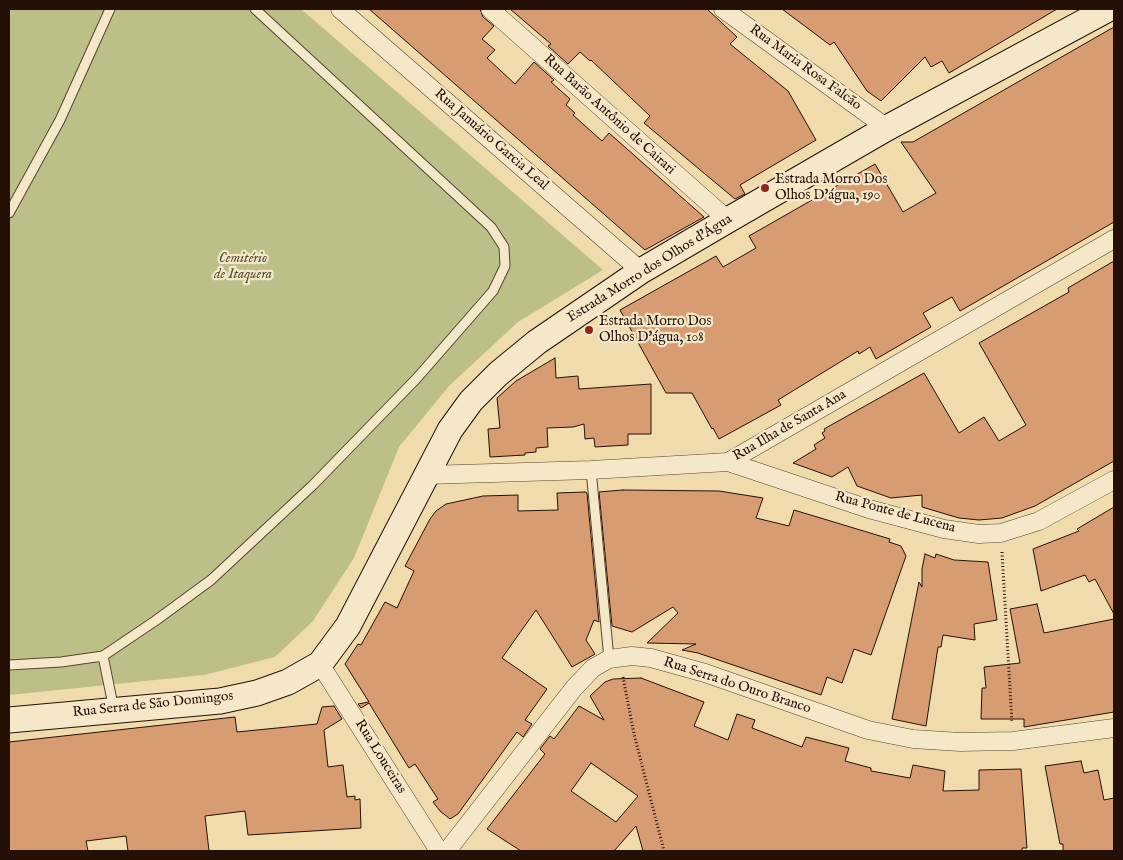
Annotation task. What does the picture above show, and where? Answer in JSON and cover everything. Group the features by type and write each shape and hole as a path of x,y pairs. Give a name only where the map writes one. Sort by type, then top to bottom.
{"main road":[{"name":"Estrada Morro dos Olhos d'Água","path":"320,664 348,626 450,430 471,400 498,374 537,342 641,271 887,128 1104,10"},
{"name":"Rua Serra de São Domingos","path":"9,720 220,700 257,693 288,682 320,664"}],"street":[{"name":"Rua Januário Garcia Leal","path":"340,9 641,271"},
{"name":"Rua Barão Antônio de Cairari","path":"490,9 728,220"},
{"name":"Rua Maria Rosa Falcão","path":"723,9 887,128"},
{"name":"Rua Ilha de Santa Ana","path":"426,475 591,470 728,462 1114,239"},
{"name":"Rua Ponte de Lucena","path":"728,462 869,509 944,529 979,534 1001,533 1039,521 1114,480"},
{"name":"Rua Serra do Ouro Branco","path":"614,658 651,658 689,669 868,730 913,739 960,742 1013,741 1114,728"},
{"path":"447,851 574,688 593,668 614,658"},
{"name":"Rua Louceiras","path":"320,664 439,851"}],"lane":[{"path":"9,213 60,120 110,9"},
{"path":"9,665 61,662 103,656 156,621 211,580 313,485 417,378 493,291 505,266 504,247 491,227 255,9"},
{"path":"591,470 614,658"},
{"path":"103,656 114,710"}],"path":[{"path":"1001,533 1013,741"},
{"path":"614,658 664,851"}],"green space":[{"name":"Cemitério de Itaquera","path":"9,9 301,9 603,270 518,322 449,386 399,447 354,558 313,621 275,657 204,675 9,695"}],"building":[{"path":"369,9 480,9 483,17 494,26 482,39 495,50 487,58 515,84 534,62 554,80 551,82 570,99 566,105 575,113 573,115 602,141 609,133 704,217 645,250"},
{"path":"510,9 707,9 737,37 730,44 788,91 816,140 740,185 745,194 735,199 644,123 650,116 591,60 580,52 568,64 548,46 551,44"},
{"path":"782,9 1057,9 949,73 942,61 931,67 925,57 881,101 867,91 834,42 830,45"},
{"path":"1114,27 1114,222 960,311 952,297 923,313 931,327 876,359 870,347 859,354 858,351 778,400 781,405 719,439 692,393 666,393 620,310 716,256 723,267 756,248 749,236 875,164 903,212 936,193 901,142 913,142"},
{"path":"1114,261 1114,461 1035,506 1002,518 979,520 959,518 922,507 922,495 891,498 857,486 848,467 832,477 793,463 816,449 814,445 825,438 822,433 825,431 824,429 924,373 959,433 984,417 999,441 1026,425 979,343 1069,292 1068,288"},
{"path":"555,358 556,378 578,376 579,389 651,384 651,434 628,434 628,445 595,447 594,438 585,439 584,424 573,427 547,428 548,447 536,448 536,452 525,453 525,455 490,457 488,429 500,428 497,398 516,381"},
{"path":"623,490 719,491 763,498 756,518 789,526 794,510 890,539 889,542 901,546 906,556 871,655 854,649 842,683 827,677 821,695 698,653 682,650 696,644 647,643 678,613 673,607 632,632 612,626 599,492"},
{"path":"557,493 587,493 599,622 594,620 586,640 595,654 572,667 536,610 502,658 547,689 525,720 532,724 523,737 517,732 458,814 450,819 433,802 438,799 415,764 409,768 369,703 361,708 358,704 369,702 345,664 358,644 361,645 385,602 397,608 414,571 405,566 436,511 446,504 483,496 518,495 518,511 558,510"},
{"path":"1114,507 1114,614 1095,579 1089,582 1085,575 1041,591 1033,549 1079,531 1077,529"},
{"path":"925,554 935,558 936,554 954,560 988,562 997,620 974,624 975,640 943,635 941,647 938,647 926,726 892,719 919,582 922,587 922,569"},
{"path":"1037,604 1044,633 1114,619 1114,712 1024,727 1024,719 981,719 982,688 986,688 984,667 1020,663 1010,609"},
{"path":"641,678 704,702 694,726 728,740 737,714 755,720 752,728 802,747 806,737 849,748 845,761 871,768 871,771 910,778 913,765 945,771 943,791 979,790 979,770 1021,769 1027,848 1022,848 1022,851 643,851 636,826 614,851 521,851 487,829 545,754 540,749 550,736 554,739 579,706 604,720 590,696 605,682 613,679","holes":["591,763 638,796 616,822 571,791"]},
{"path":"334,706 342,719 324,730 328,767 343,765 347,797 355,796 355,800 360,799 361,828 248,835 245,811 205,816 209,851 128,851 126,836 86,841 88,851 9,851 9,742 235,717 237,732 317,724 322,707"},
{"path":"1081,761 1084,773 1098,770 1104,800 1114,798 1114,851 1063,851 1063,844 1060,844 1045,766"}],"place":[{"name":"Estrada Morro Dos Olhos D'água, 190","path":"765,188"},
{"name":"Estrada Morro Dos Olhos D'água, 108","path":"589,330"}]}
